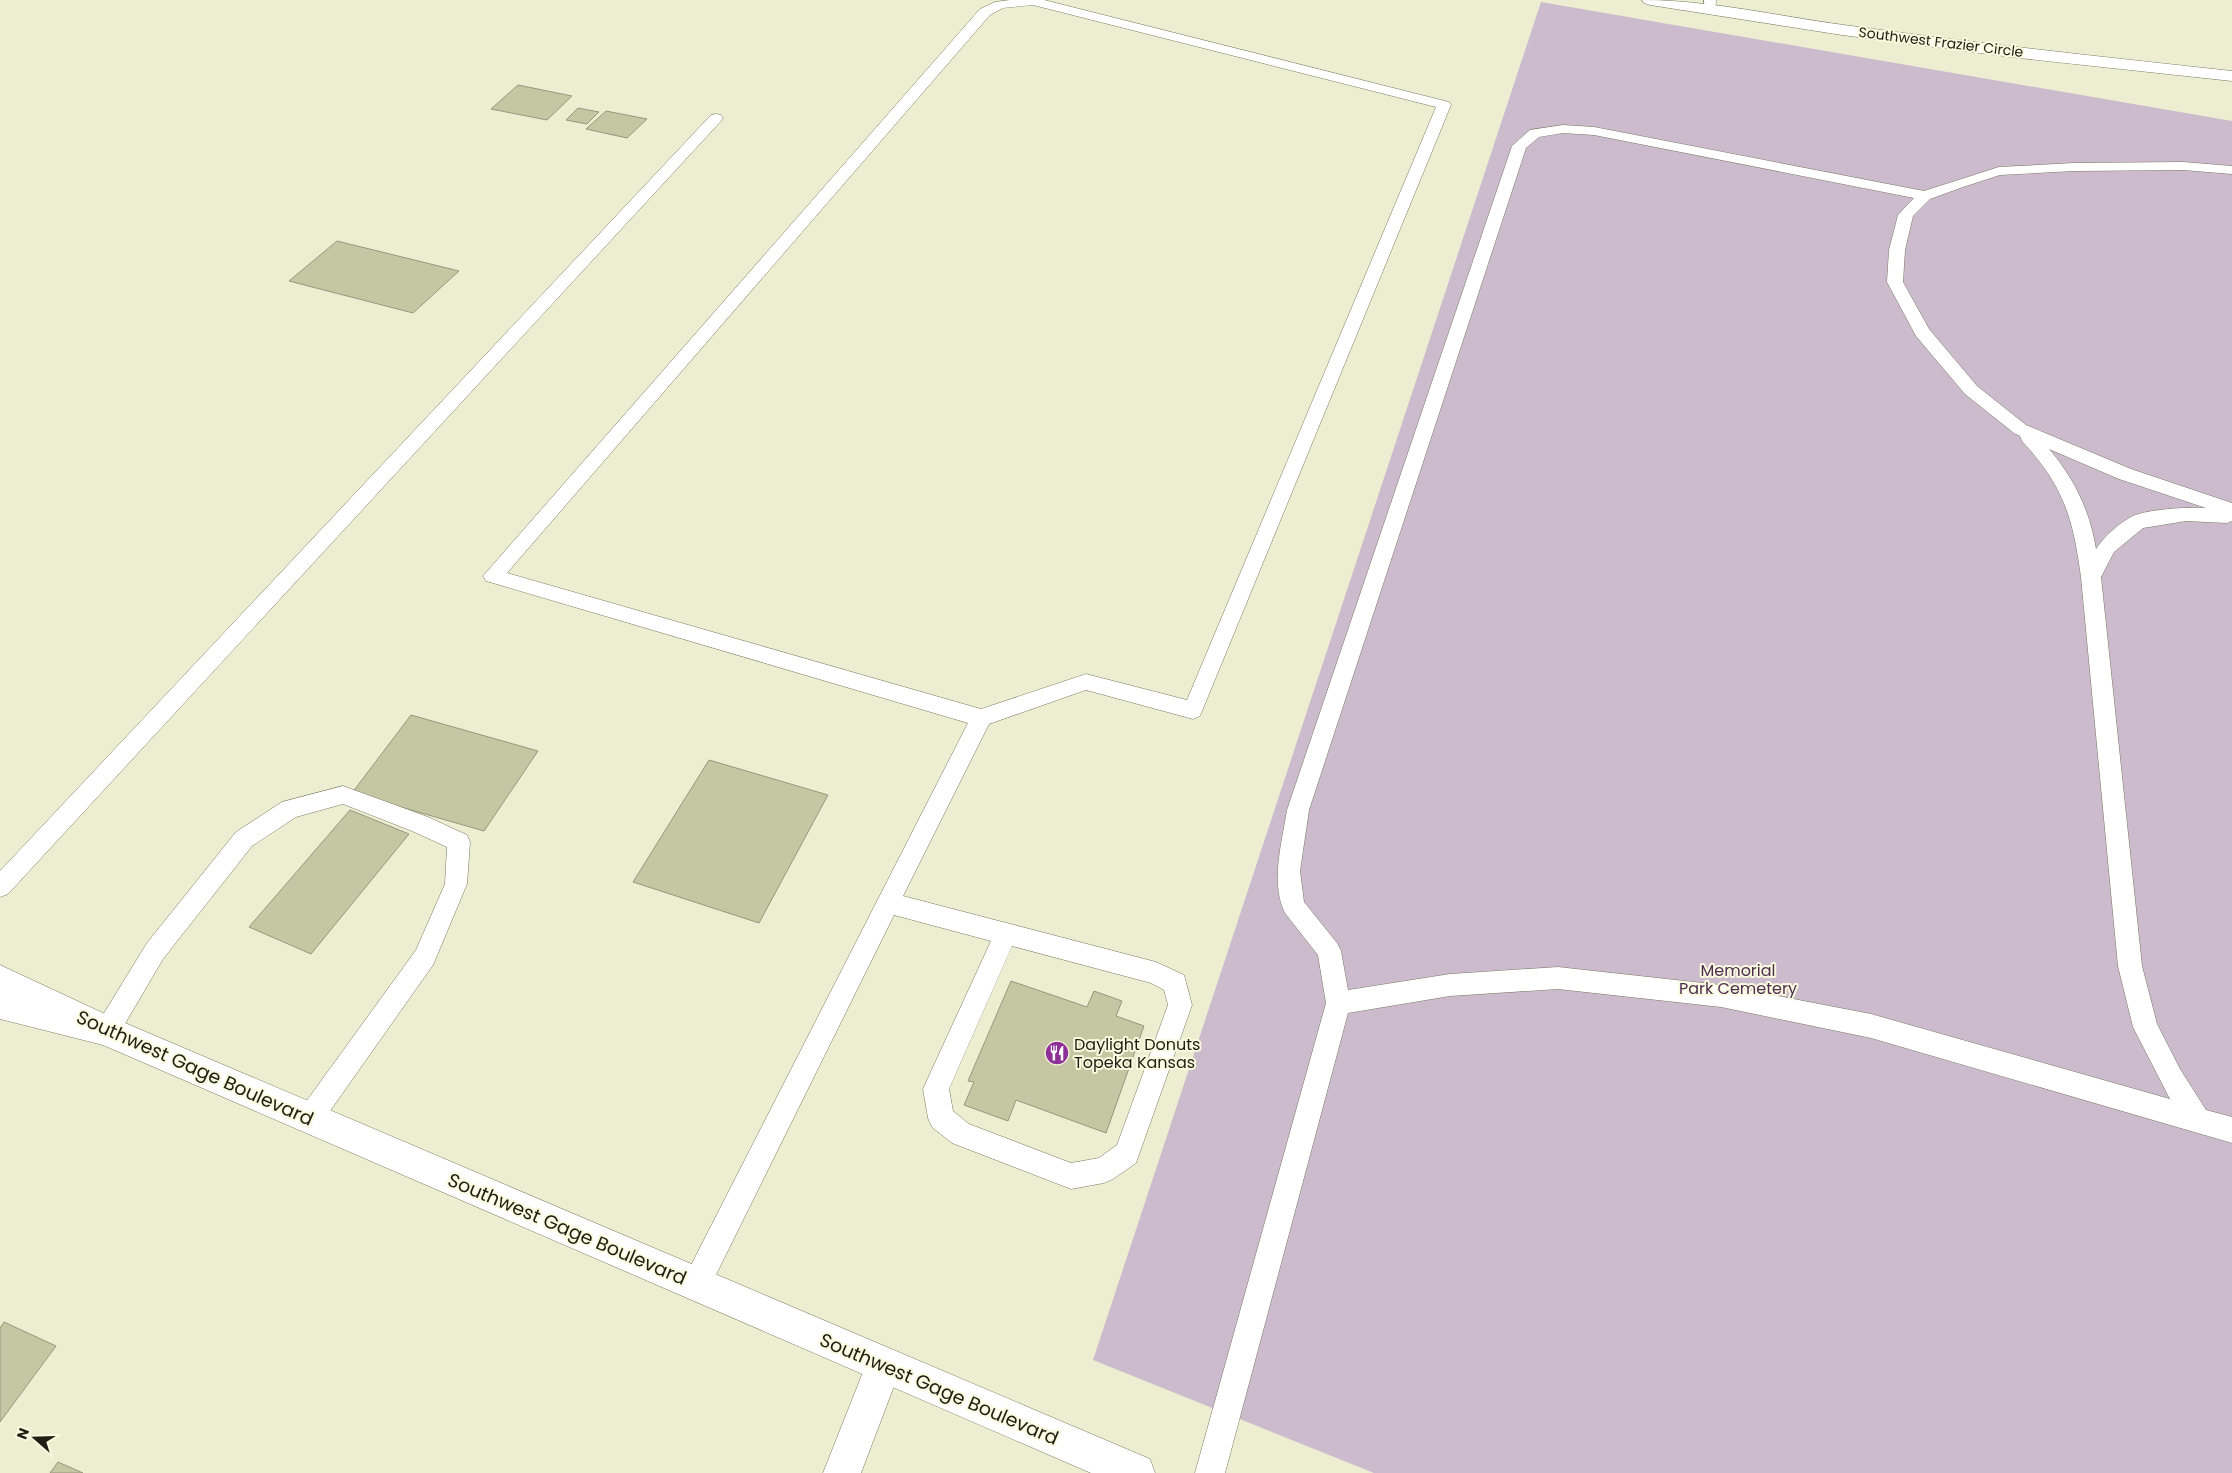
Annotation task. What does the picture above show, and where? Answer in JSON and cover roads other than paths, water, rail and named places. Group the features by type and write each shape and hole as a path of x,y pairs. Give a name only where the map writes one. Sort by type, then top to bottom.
{"main road":[{"name":"Southwest Frazier Circle","path":"1650,0 1710,5 1842,30 2019,53 2232,76"},
{"name":"Southwest Gage Boulevard","path":"0,980 107,1031 1136,1473"},
{"path":"0,1004 107,1031"},
{"path":"842,1473 884,1365"}],"lane":[{"path":"696,1285 981,718 1086,682 1193,710 1444,105 1050,4 1032,1 1000,5 986,12 493,576 981,718"},
{"path":"0,887 716,118"},
{"path":"1210,1473 1338,1004 1329,951 1293,906 1288,871 1298,810 1519,146 1535,133 1564,129 1594,131 1925,196"},
{"path":"2197,1119 2171,1078 2144,1027 2130,966 2091,577 2080,519 2063,480 2049,458 2020,428 1971,390 1922,332 1895,282 1897,250 1906,215 1925,196 1999,170 2173,166 2232,170"},
{"path":"2020,428 2125,474 2232,510"},
{"path":"2091,577 2107,547 2138,522 2186,514 2232,516"},
{"path":"107,1031 154,951 244,840 290,808 344,795 420,824 459,842 456,884 425,957 310,1119"},
{"path":"888,903 1156,972 1175,984 1180,1005 1127,1154 1104,1170 1071,1176 961,1134 941,1118 936,1089 1006,934"},
{"path":"1338,1004 1450,985 1558,978 1721,996 1871,1026 2232,1130"}],"place":[{"name":"Daylight Donuts Topeka Kansas","path":"1057,1053"}],"park label":[{"name":"Memorial Park Cemetery","path":"1738,979"}]}
